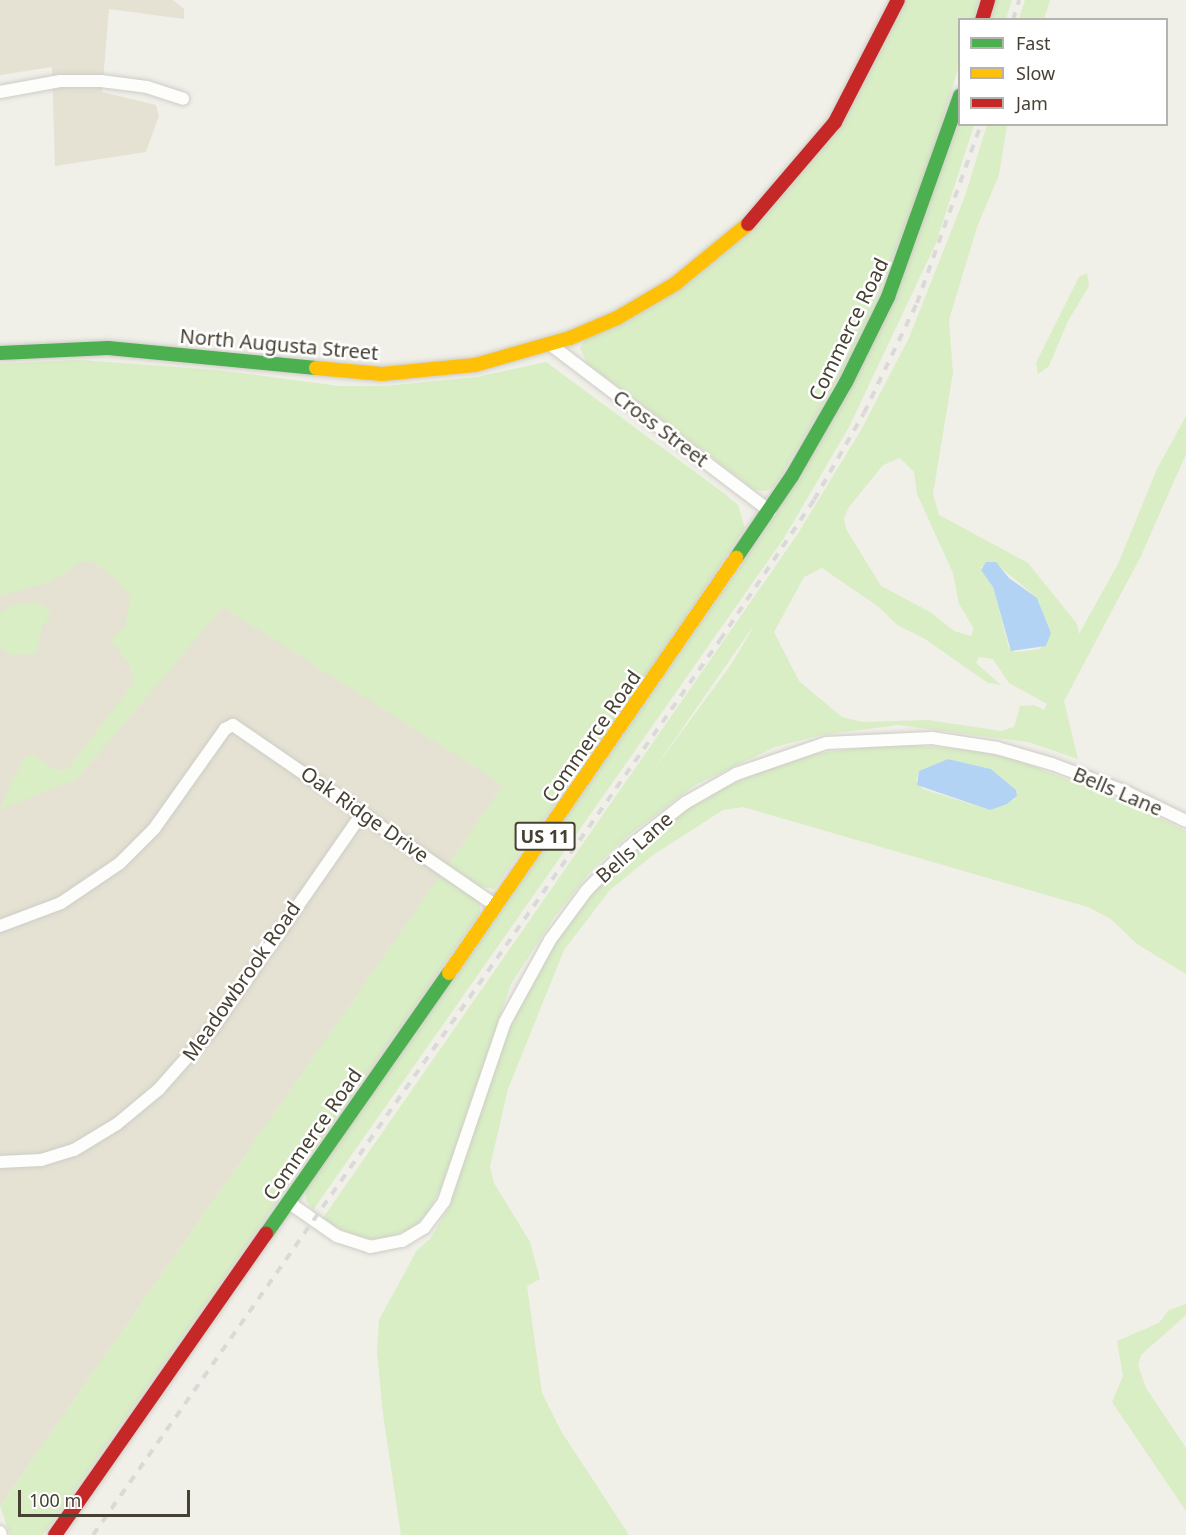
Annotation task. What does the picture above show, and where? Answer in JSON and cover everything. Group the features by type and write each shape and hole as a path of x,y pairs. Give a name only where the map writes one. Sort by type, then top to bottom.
{"main road":[{"name":"North Augusta Street","path":"0,353 108,348 381,374 475,365 551,345 604,324 662,292 711,258 756,217 835,122 897,0"},
{"path":"983,18 988,0"},
{"name":"Commerce Road","path":"54,1535 771,511 842,391 888,297 958,102"}],"street":[{"path":"0,92 60,81 101,81 147,87 183,99"},
{"name":"Cross Street","path":"551,345 771,511"},
{"name":"Oak Ridge Drive","path":"0,926 61,903 120,863 154,829 225,729 233,725 363,812 496,906"},
{"name":"Bells Lane","path":"288,1202 337,1236 370,1247 402,1241 424,1228 444,1201 508,1015 563,920 607,868 650,829 709,787 755,766 842,741 910,736 961,741 1005,750 1070,770 1186,821"},
{"name":"Meadowbrook Road","path":"0,1162 41,1160 89,1143 128,1116 169,1080 213,1028 363,812"}],"shaded area":[{"path":"0,0 173,0 184,9 184,19 109,9 102,92 156,105 159,116 146,152 55,166 52,67 0,75"},
{"path":"80,360 504,785 0,1506 0,364"}],"green space":[{"path":"903,0 979,0 974,18 958,18 958,69 922,184 873,307 842,372 774,487 766,491 755,490 587,363 580,348 584,341 765,217"},
{"path":"995,0 1012,0 1006,18 990,18"},
{"path":"1025,0 1050,0 1044,18 1019,18"},
{"path":"959,126 974,126 936,243 849,427 784,538 313,1210 306,1200 306,1189 777,513"},
{"path":"987,126 1007,126 999,175 977,227 949,320 953,373 933,494 939,515 1028,563 1077,624 1079,634 1118,564 1157,469 1186,416 1186,454 1140,558 1064,701 1078,759 1028,742 898,725 821,735 775,747 695,785 625,838 590,872 555,916 511,984 442,1186 427,1214 411,1229 383,1239 364,1239 334,1226 323,1218 797,535 861,430 909,338 965,196","holes":["900,458 914,472 917,494 953,573 959,604 974,629 971,636 954,631 930,612 881,586 846,529 844,518 849,507 883,465","999,566 1037,598 1051,633 1040,649 1015,652 1009,648 993,587 980,567","822,568 879,607 897,625 925,639 988,683 1001,685 976,663 979,657 993,659 1009,683 1047,704 1044,710 1034,705 1020,706 1014,727 1001,731 928,720 862,722 842,717 799,681 774,632 804,577","752,628 730,666 652,772"]},
{"path":"1087,273 1089,286 1068,321 1049,366 1038,374 1036,363 1079,277"},
{"path":"80,360 217,370 339,386 385,386 477,377 546,362 725,494 738,505 745,528 647,675 494,889 482,887 448,865 503,785 223,607 77,779 0,809 24,757 34,755 55,770 67,770 134,683 128,662 110,639 124,628 131,599 116,579 92,561 82,562 50,582 0,596 0,364"},
{"path":"39,603 51,611 41,630 39,646 34,654 11,655 0,647 0,613 13,605"},
{"path":"894,744 973,750 1017,760 1139,808 1186,831 1186,974 1137,944 1111,919 1088,907 743,807 723,810 653,855 610,890 564,950 508,1089 490,1166 494,1183 530,1242 540,1279 527,1286 542,1393 561,1431 629,1535 401,1535 383,1414 377,1352 379,1320 417,1250 430,1239 449,1207 504,1042 517,1010 557,940 588,897 647,835 705,795 802,755","holes":["948,759 991,769 1014,788 1015,799 990,810 923,789 916,781 919,771"]},
{"path":"442,873 480,901 480,913 43,1535 10,1535 0,1506"},
{"path":"1186,1304 1186,1315 1141,1355 1138,1365 1146,1388 1186,1448 1186,1511 1112,1402 1123,1376 1117,1341 1159,1323 1169,1310"}],"water":[{"path":"986,562 996,562 1009,578 1037,598 1051,633 1046,646 1011,651 993,587 981,570"},
{"path":"948,759 991,769 1016,790 1017,796 1007,804 990,810 917,785 919,771"}],"railway":[{"path":"1014,18 1019,0"},
{"path":"93,1535 720,640 814,500 864,413 917,303 980,126"}],"traffic: fast":[{"path":"736,558 792,476 846,382 888,297 958,102"},
{"path":"0,353 108,348 316,368"},
{"path":"266,1234 449,973"}],"traffic: slow":[{"path":"316,368 382,374 475,365 570,338 617,318 675,284 748,224"},
{"path":"449,973 736,558"}],"traffic: jam":[{"path":"748,224 835,122 898,0"},
{"path":"983,18 988,0"},
{"path":"55,1535 266,1234"}]}
